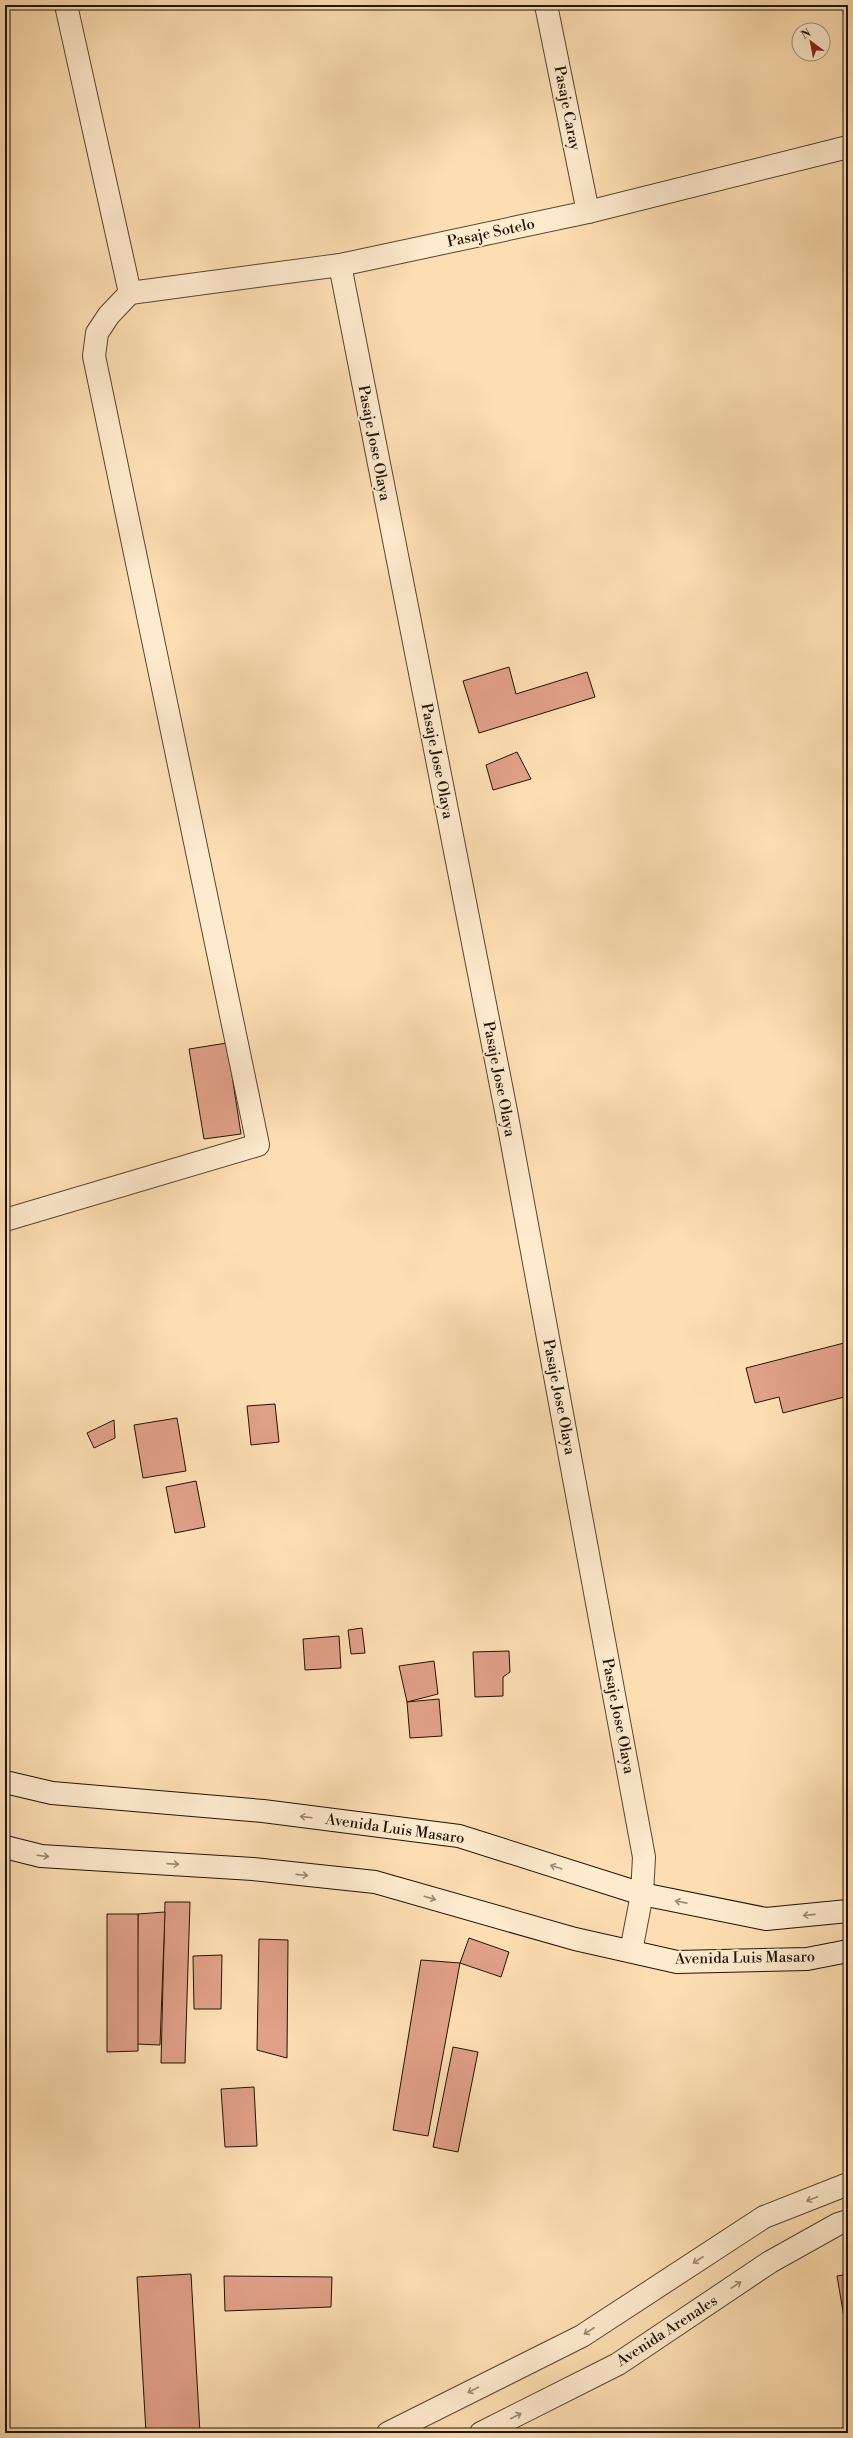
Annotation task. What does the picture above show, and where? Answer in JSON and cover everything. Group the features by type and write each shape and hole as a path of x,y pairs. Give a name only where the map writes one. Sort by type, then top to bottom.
{"street":[{"path":"5,1220 258,1144 94,356 97,333 109,315 130,293 66,5"},
{"name":"Pasaje Caray","path":"546,5 588,212"},
{"name":"Pasaje Sotelo","path":"130,293 340,265 588,212 848,147"},
{"name":"Pasaje Jose Olaya","path":"340,265 519,1181 644,1857 642,1894 631,1951"},
{"name":"Avenida Luis Masaro","path":"5,1782 52,1793 263,1811 459,1836 642,1894 766,1919 848,1911"},
{"name":"Avenida Luis Masaro","path":"5,1847 41,1856 253,1869 375,1882 575,1939 677,1962 807,1959 848,1951"},
{"path":"388,2433 582,2336 764,2217 848,2184"},
{"name":"Avenida Arenales","path":"481,2433 618,2364 770,2262 838,2224 848,2221"}],"building":[{"path":"509,667 516,694 587,672 595,697 479,733 463,681"},
{"path":"517,752 531,779 493,790 486,765"},
{"path":"227,1043 241,1134 204,1139 189,1049"},
{"path":"848,1342 848,1396 783,1413 779,1397 755,1403 746,1368"},
{"path":"275,1404 279,1442 251,1445 247,1406"},
{"path":"177,1418 186,1471 143,1478 134,1425"},
{"path":"114,1420 115,1438 94,1448 87,1433"},
{"path":"196,1481 205,1527 175,1533 166,1487"},
{"path":"362,1628 365,1653 351,1654 348,1630"},
{"path":"339,1636 341,1668 305,1670 303,1639"},
{"path":"509,1651 510,1672 503,1677 503,1696 475,1697 473,1652"},
{"path":"434,1661 438,1694 407,1702 399,1666"},
{"path":"439,1699 442,1736 410,1738 407,1702"},
{"path":"165,1902 190,1902 185,2063 161,2063"},
{"path":"165,1912 160,2045 136,2044 138,1914"},
{"path":"107,1914 138,1914 138,2051 107,2052"},
{"path":"469,1938 509,1952 501,1977 460,1963"},
{"path":"259,1939 288,1940 287,2058 257,2050"},
{"path":"222,1955 221,2009 194,2009 193,1956"},
{"path":"421,1960 460,1963 428,2136 393,2130"},
{"path":"453,2047 478,2052 458,2152 433,2147"},
{"path":"254,2087 257,2146 225,2147 221,2089"},
{"path":"191,2274 200,2433 146,2433 137,2277"},
{"path":"848,2274 848,2329 846,2329 837,2276"},
{"path":"224,2276 332,2277 331,2307 225,2311"},
{"path":"5,2335 8,2335 5,2367"}]}
